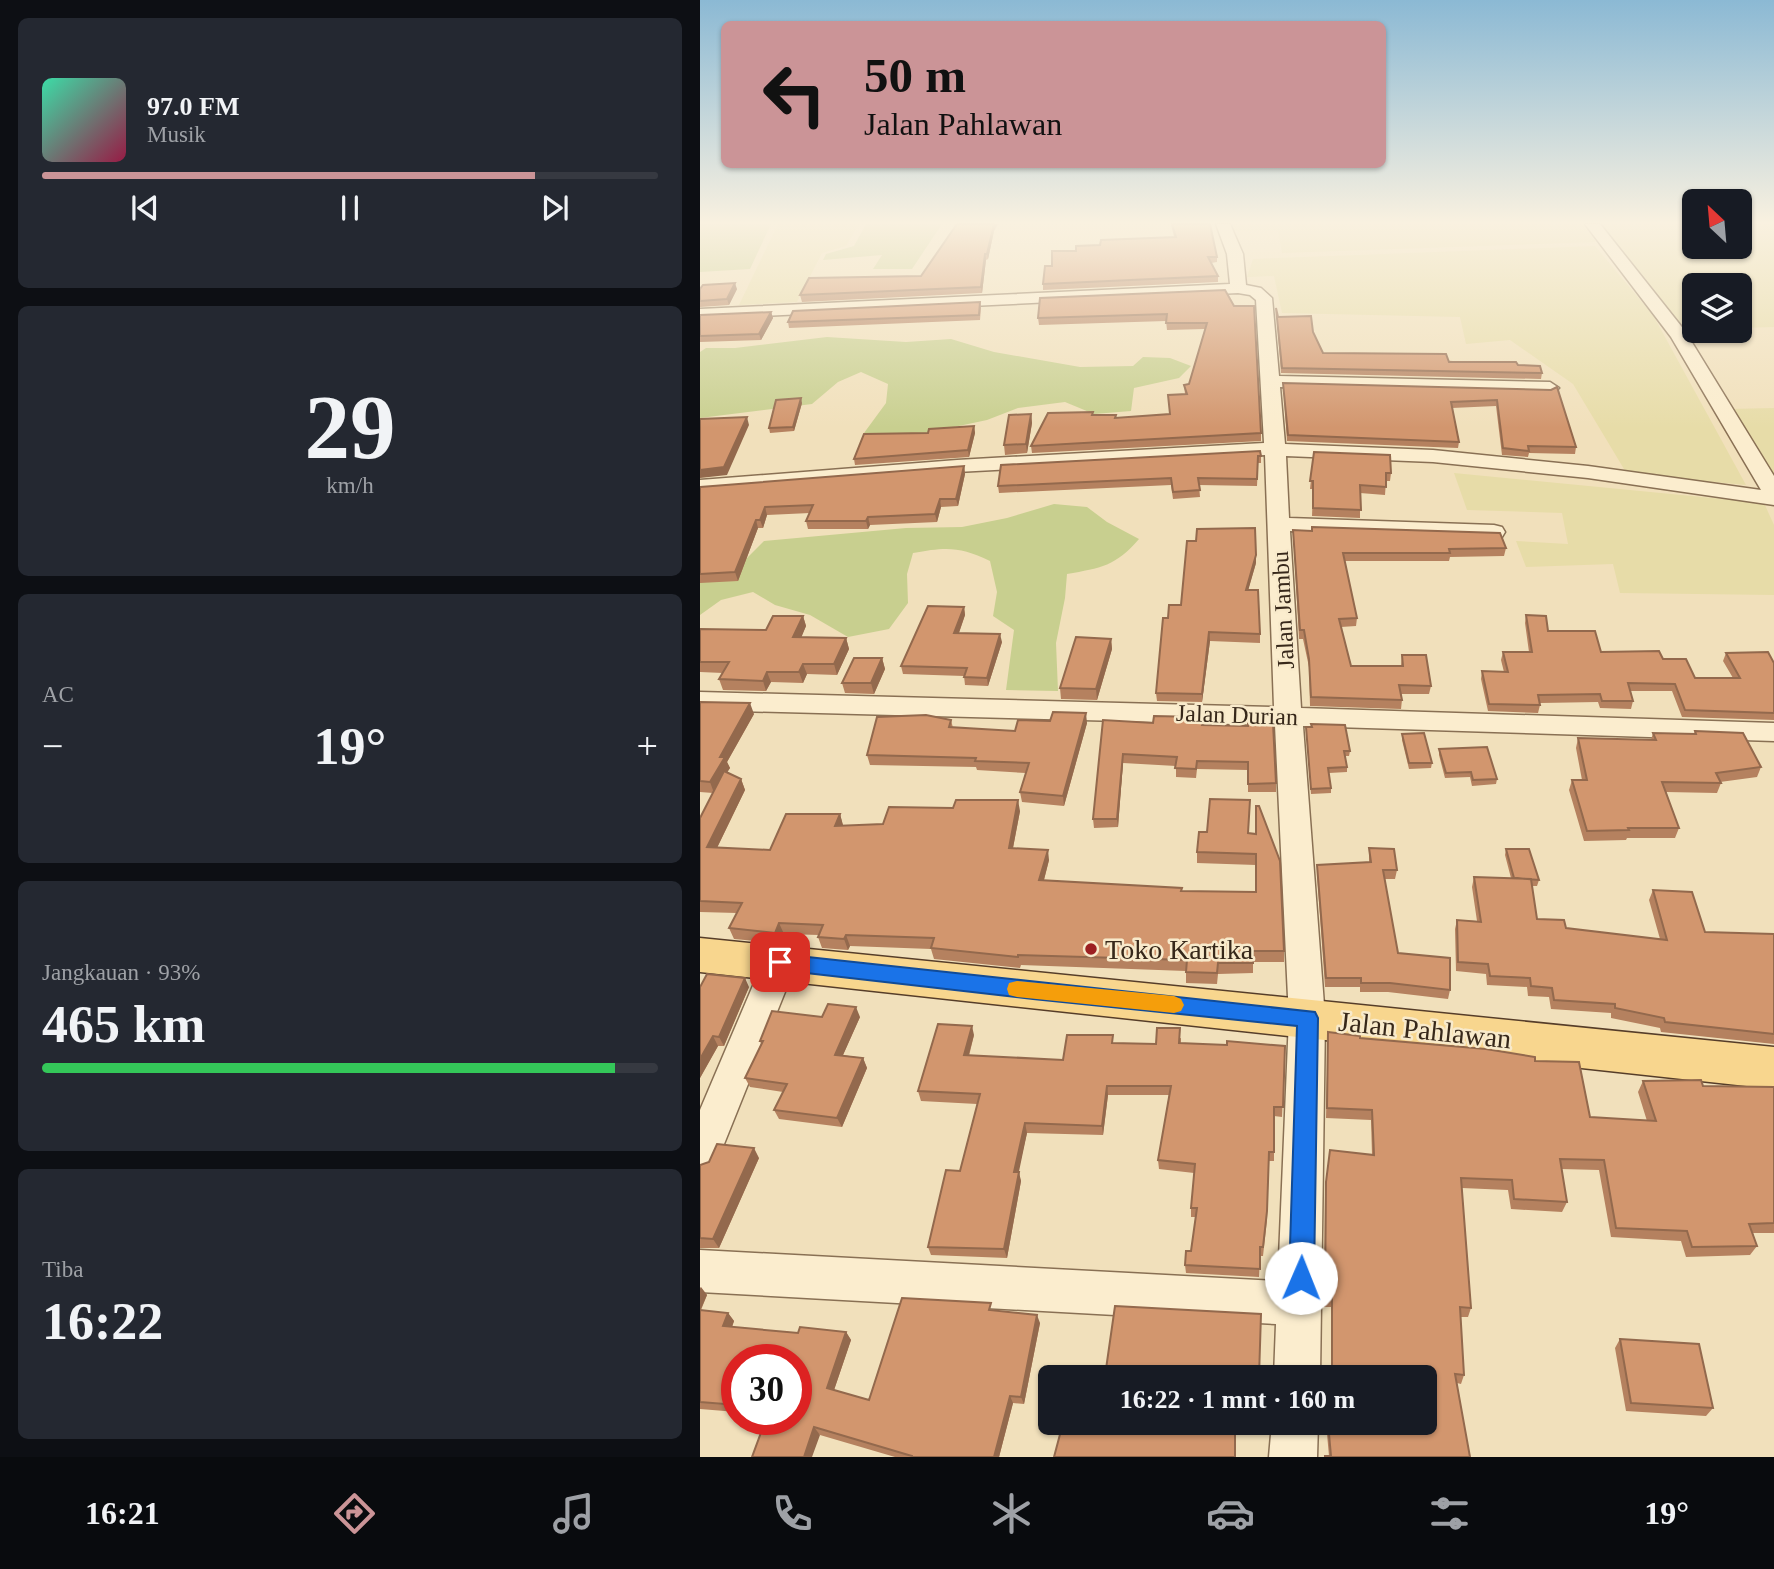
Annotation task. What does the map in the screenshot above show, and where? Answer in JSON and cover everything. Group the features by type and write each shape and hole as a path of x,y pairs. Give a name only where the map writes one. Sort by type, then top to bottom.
{"main road":[{"name":"Jalan Pahlawan","path":"700,955 1774,1068"}],"street":[{"path":"700,314 1182,292"},
{"name":"Jalan Jambu","path":"1253,292 1264,298 1280,524 1282,621 1307,1018 1298,1365"},
{"path":"1645,292 1679,335 1774,496"},
{"path":"1269,381 1550,388"},
{"path":"700,486 1153,453 1275,449 1433,456 1588,472 1774,496"},
{"path":"1280,524 1494,532"},
{"name":"Jalan Durian","path":"700,701 966,706 1774,732"},
{"path":"700,1156 780,962"},
{"path":"700,1271 1301,1304"},
{"path":"1293,1457 1294,1435"}],"shaded area":[{"path":"745,292 802,292 797,302 739,305"},
{"path":"1277,292 1634,292 1653,315 1746,485 1627,474 1573,384 1510,340 1466,344 1460,317 1282,313"},
{"path":"1653,292 1682,292 1682,330 1678,330"},
{"path":"1752,292 1774,292 1774,327 1752,328"},
{"path":"1774,408 1774,485 1728,409"},
{"path":"1454,473 1764,503 1774,525 1774,595 1620,593 1613,564 1526,567 1516,541 1568,544 1562,513 1467,510"}],"green space":[{"path":"827,337 906,342 951,339 994,352 1080,367 1133,366 1143,357 1170,358 1191,366 1179,378 1134,388 1131,411 1094,414 1065,402 1018,408 987,420 902,438 864,433 886,403 888,384 861,372 838,382 812,404 700,418 700,352 706,348 735,348"},
{"path":"1054,504 1087,507 1107,522 1139,539 1123,555 1107,564 1067,574 1056,643 1058,691 1006,690 1014,630 993,616 997,592 990,561 961,550 913,553 907,574 908,603 889,629 848,637 810,615 775,605 753,592 721,600 700,615 700,580 745,560 764,541 906,528 962,527 1007,518"}],"building":[{"path":"700,292 731,292 727,299 700,301"},
{"path":"802,292 868,292 800,295"},
{"path":"1226,292 1234,306 1254,306 1261,433 1031,446 1048,413 1093,412 1092,415 1116,415 1115,418 1170,414 1168,395 1187,394 1184,385 1189,384 1207,323 1166,323 1167,314 1038,318 1040,298"},
{"path":"980,302 979,315 788,322 793,311"},
{"path":"1276,308 1278,317 1311,316 1313,332 1323,353 1446,354 1449,362 1516,362 1518,365 1540,366 1542,373 1282,368"},
{"path":"771,312 759,334 700,336 700,315"},
{"path":"1283,383 1551,390 1557,387 1576,447 1528,446 1529,451 1503,448 1497,400 1451,402 1459,442 1288,435"},
{"path":"801,398 793,427 769,428 776,400"},
{"path":"1031,414 1026,444 1004,445 1009,415"},
{"path":"747,417 724,467 700,470 700,419"},
{"path":"974,426 968,450 854,459 864,434 928,433 929,429"},
{"path":"1260,451 1257,479 1198,478 1200,490 1173,492 1171,478 998,486 1001,465"},
{"path":"1314,452 1390,455 1391,473 1386,473 1386,487 1360,485 1361,510 1313,508 1313,481 1310,481"},
{"path":"964,466 956,499 940,499 935,514 868,517 866,521 806,521 813,505 765,507 760,520 756,520 735,572 700,574 700,487"},
{"path":"1312,527 1500,533 1506,548 1449,549 1450,553 1343,553 1357,618 1339,619 1351,666 1403,666 1402,655 1426,655 1431,686 1399,685 1402,700 1311,697 1309,659 1304,630 1300,630 1293,530 1312,531"},
{"path":"1255,528 1256,555 1246,590 1258,590 1260,634 1209,632 1202,694 1156,693 1163,618 1168,618 1169,605 1181,605 1187,541 1196,541 1197,529"},
{"path":"928,606 964,607 954,633 1000,634 987,678 964,677 967,668 901,666"},
{"path":"1526,615 1546,616 1548,631 1595,631 1601,652 1659,651 1663,659 1686,659 1695,678 1740,678 1726,653 1768,652 1774,663 1774,713 1685,710 1675,684 1628,683 1633,701 1602,701 1600,694 1538,695 1540,705 1489,704 1482,671 1508,672 1503,652 1532,652"},
{"path":"773,616 803,616 793,637 846,638 834,664 803,664 799,672 767,672 763,681 719,679 729,662 700,662 700,629 766,630"},
{"path":"1076,637 1111,639 1096,689 1060,688"},
{"path":"854,658 882,658 871,683 842,683"},
{"path":"700,702 750,703 720,757 725,757 710,782 700,781"},
{"path":"1053,712 1086,713 1063,796 1020,792 1029,763 975,761 976,758 867,755 877,717 926,715 951,720 949,727 1015,731 1018,720 1050,721"},
{"path":"1154,716 1199,717 1203,719 1202,725 1248,726 1248,723 1273,723 1276,783 1248,784 1248,762 1197,761 1196,769 1175,768 1177,757 1123,754 1117,819 1093,819 1103,720 1153,723"},
{"path":"1311,724 1345,725 1350,751 1344,751 1347,767 1328,768 1331,788 1311,789 1306,727 1312,727"},
{"path":"1695,731 1743,733 1761,767 1716,773 1721,783 1662,782 1679,828 1587,831 1572,780 1587,780 1578,738 1656,740 1653,733 1696,734"},
{"path":"1424,733 1432,763 1409,763 1402,734"},
{"path":"1487,747 1497,779 1473,780 1471,772 1446,773 1439,749"},
{"path":"724,771 741,779 707,847 770,850 786,814 840,814 835,826 883,824 889,807 953,808 956,800 1018,800 1009,848 1048,850 1039,880 1182,888 1181,891 1256,892 1256,854 1197,852 1199,832 1207,832 1210,799 1250,800 1248,833 1256,834 1256,806 1259,806 1280,861 1284,951 1253,951 1253,963 1218,963 1217,973 1186,972 1187,960 1018,957 931,948 934,938 846,935 844,939 818,937 823,925 779,923 775,933 729,928 742,903 700,901 700,818"},
{"path":"1369,848 1394,849 1397,870 1383,870 1398,953 1450,958 1450,990 1390,983 1361,983 1361,978 1326,978 1317,865 1371,862"},
{"path":"1506,849 1529,849 1539,880 1514,878"},
{"path":"1474,877 1531,879 1537,919 1564,920 1566,928 1667,940 1653,890 1692,892 1705,932 1774,934 1774,1034 1665,1022 1664,1018 1615,1008 1615,1004 1554,1000 1552,988 1531,986 1530,978 1490,976 1488,964 1458,962 1457,920 1481,922"},
{"path":"707,974 745,978 719,1037 713,1036 700,1059 700,987"},
{"path":"828,1004 856,1007 835,1055 863,1058 837,1118 774,1110 787,1084 745,1078 763,1041 760,1041 772,1011 822,1017"},
{"path":"938,1024 972,1026 964,1055 1063,1060 1067,1035 1113,1035 1112,1043 1156,1044 1157,1028 1180,1028 1179,1043 1227,1045 1227,1041 1285,1046 1283,1107 1274,1107 1274,1152 1269,1152 1267,1211 1263,1247 1260,1247 1260,1269 1185,1265 1186,1251 1191,1251 1197,1208 1191,1208 1195,1164 1158,1160 1171,1086 1107,1086 1102,1126 1025,1123 1014,1172 1019,1172 1004,1249 928,1247 946,1170 960,1171 980,1094 918,1091"},
{"path":"1328,1032 1360,1038 1486,1049 1535,1057 1535,1061 1579,1062 1590,1117 1656,1121 1643,1081 1701,1080 1703,1086 1774,1087 1774,1223 1749,1224 1757,1246 1692,1247 1687,1231 1616,1228 1604,1160 1560,1159 1567,1202 1514,1199 1512,1180 1461,1178 1471,1308 1460,1307 1464,1375 1455,1374 1470,1457 1325,1457 1331,1456 1329,1435 1437,1435 1437,1365 1332,1365 1332,1298 1325,1297 1326,1182 1330,1150 1374,1155 1372,1110 1327,1108"},
{"path":"717,1144 754,1148 713,1239 700,1238 700,1165 709,1162"},
{"path":"902,1298 991,1303 989,1310 1037,1315 1021,1397 1010,1396 994,1457 912,1457 814,1427 812,1433 812,1344 721,1344 721,1404 700,1402 700,1310 728,1313 723,1326 798,1333 800,1327 846,1332 827,1388 869,1400"},
{"path":"1115,1306 1261,1314 1259,1365 1107,1365"},
{"path":"1620,1339 1699,1344 1713,1408 1631,1403"},
{"path":"760,1435 811,1435 804,1457 752,1457"},
{"path":"1060,1435 1235,1435 1235,1457 1054,1457"}],"slow traffic":[{"path":"1017,989 1174,1005"}],"place":[{"name":"Toko Kartika","path":"1091,949"}],"route":[{"path":"780,962 1033,991 1307,1018 1301,1278"}]}
